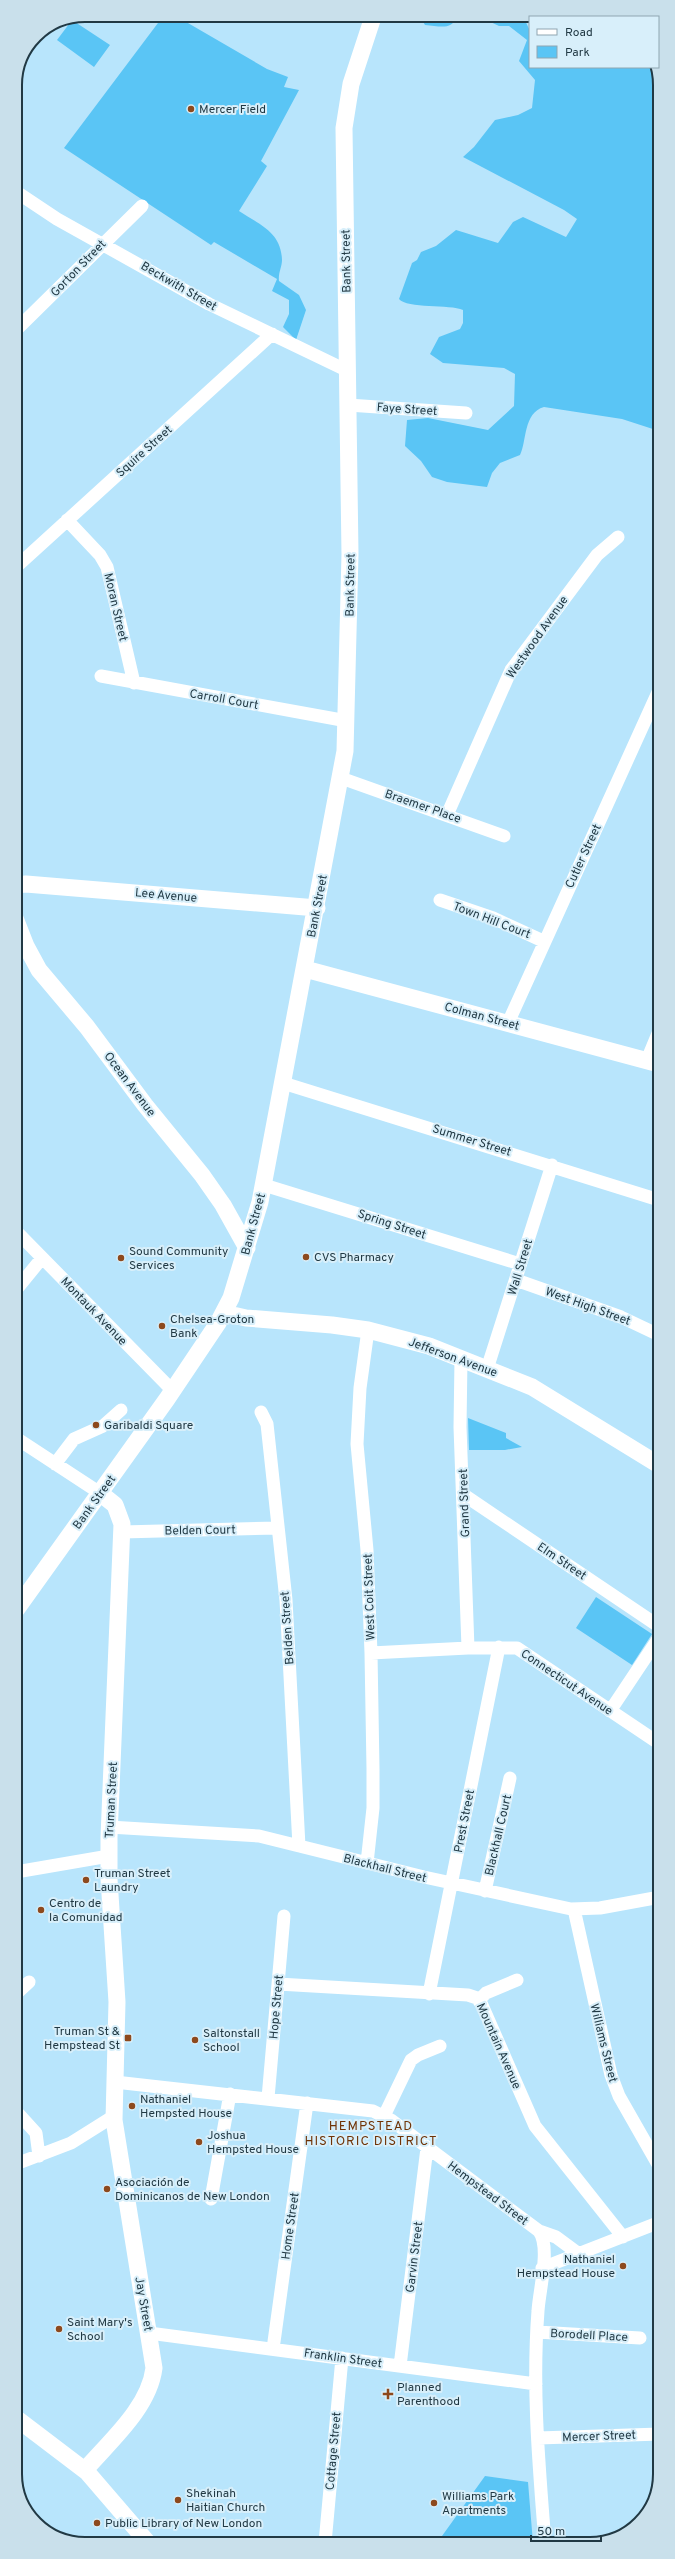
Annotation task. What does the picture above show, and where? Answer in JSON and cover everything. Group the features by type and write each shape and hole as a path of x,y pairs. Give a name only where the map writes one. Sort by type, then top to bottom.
{"main road":[{"name":"Bank Street","path":"22,1602 173,1391 224,1313 247,1248 264,1185 341,778 347,721 350,575 344,128 351,84 371,22"},
{"name":"Lee Avenue","path":"22,884 317,908"},
{"name":"Ocean Avenue","path":"22,936 39,970 87,1027 149,1111 202,1175 223,1205 247,1248"},
{"name":"Colman Street","path":"305,969 653,1062"},
{"name":"Jefferson Avenue","path":"224,1313 246,1318 332,1325 368,1330 429,1346 532,1387 653,1461"},
{"name":"Truman Street","path":"100,1493 110,1500 118,1510 122,1532 109,1827 109,1856 117,2002 114,2116"},
{"name":"Jay Street","path":"85,2470 132,2415 148,2390 154,2368 150,2332 114,2116"},
{"path":"22,2423 85,2470 143,2537"}],"street":[{"name":"Beckwith Street","path":"22,196 57,218 209,304 348,371"},
{"name":"Gorton Street","path":"22,324 102,243 142,206"},
{"name":"Squire Street","path":"22,562 272,334"},
{"name":"Faye Street","path":"348,405 466,413"},
{"name":"Moran Street","path":"67,520 100,556 107,567 134,683"},
{"name":"Westwood Avenue","path":"447,814 511,670 597,555 618,537"},
{"name":"Carroll Court","path":"101,676 347,721"},
{"name":"Cutler Street","path":"508,1023 543,941 653,703"},
{"name":"Braemer Place","path":"341,778 447,814 504,836"},
{"name":"Town Hill Court","path":"440,900 493,918 543,941"},
{"name":"Summer Street","path":"283,1083 552,1165 653,1198"},
{"name":"Wall Street","path":"487,1369 552,1165"},
{"name":"Spring Street","path":"264,1185 520,1264"},
{"name":"Montauk Avenue","path":"22,1237 173,1391"},
{"path":"22,1283 42,1258"},
{"name":"West High Street","path":"516,1280 621,1317 653,1332"},
{"name":"West Coit Street","path":"367,1864 373,1777 371,1653 367,1550 357,1444 360,1388 368,1330"},
{"name":"Grand Street","path":"461,1359 459,1377 468,1648"},
{"path":"55,1464 74,1439 103,1426 121,1410"},
{"name":"Belden Street","path":"261,1412 267,1424 278,1528 290,1672 299,1846"},
{"path":"22,1442 100,1493"},
{"name":"Elm Street","path":"464,1495 653,1622"},
{"name":"Belden Court","path":"122,1532 278,1528"},
{"path":"610,1711 653,1646"},
{"name":"Connecticut Avenue","path":"371,1653 468,1648 517,1648 653,1739"},
{"name":"Prest Street","path":"429,1994 499,1648"},
{"name":"Blackhall Court","path":"485,1891 510,1778"},
{"name":"Blackhall Street","path":"109,1827 245,1835 299,1846 451,1884 574,1909 600,1908 653,1898"},
{"path":"22,1871 109,1856"},
{"name":"Williams Street","path":"574,1909 611,2075 619,2096 653,2156"},
{"name":"Hope Street","path":"268,2098 284,1916"},
{"path":"479,2000 486,1993 517,1980"},
{"path":"22,1988 29,1982"},
{"name":"Mountain Avenue","path":"278,1984 429,1994 468,1995 479,2000 535,2126 623,2237"},
{"path":"384,2116 411,2060 418,2055 440,2046"},
{"name":"Hempstead Street","path":"115,2082 368,2109 384,2116 538,2231 545,2244 537,2332 536,2384 545,2537"},
{"path":"211,2199 230,2094"},
{"name":"Home Street","path":"273,2349 306,2103"},
{"path":"22,2162 71,2144 114,2116"},
{"path":"22,2118 36,2133 39,2156"},
{"name":"Garvin Street","path":"400,2366 427,2148"},
{"path":"542,2268 653,2225"},
{"path":"538,2231 556,2237 579,2254"},
{"name":"Franklin Street","path":"150,2332 536,2384"},
{"name":"Borodell Place","path":"537,2332 640,2338"},
{"name":"Cottage Street","path":"326,2537 342,2358"},
{"name":"Mercer Street","path":"538,2438 653,2434"}],"green space":[{"name":"Mercer Field","path":"159,22 186,22 267,69 288,77 284,87 299,90 261,161 267,166 239,211 262,225 278,242 282,260 279,281 299,295 306,310 296,340 283,327 289,314 289,300 272,291 277,279 214,242 211,245 64,148"},
{"path":"423,22 454,22 448,26 440,27 425,25"},
{"path":"491,22 526,22 529,29 529,68 651,68 653,85 653,429 622,419 544,407 537,410 529,421 520,455 500,463 492,473 487,487 447,482 432,477 421,461 405,446 407,420 428,418 488,430 514,406 515,374 504,368 443,363 430,354 439,337 460,329 463,323 463,310 449,307 411,304 399,299 412,263 417,260 421,252 436,246 456,230 498,243 513,222 523,217 566,237 577,219 564,210 463,157 474,147 495,120 518,115 532,108 535,80 519,61 527,40 509,26 499,26"},
{"path":"76,23 110,45 94,67 57,40 69,24"},
{"path":"468,1418 506,1433 506,1438 522,1447 505,1450 469,1450"},
{"path":"596,1597 652,1634 632,1665 576,1628"},
{"path":"485,2476 528,2482 533,2537 441,2537"}],"place":[{"name":"Mercer Field","path":"191,109"},
{"name":"CVS Pharmacy","path":"306,1257"},
{"name":"Sound Community Services","path":"121,1258"},
{"name":"Chelsea-Groton Bank","path":"162,1326"},
{"name":"Garibaldi Square","path":"96,1425"},
{"name":"Truman Street Laundry","path":"86,1880"},
{"name":"Centro de la Comunidad","path":"41,1910"},
{"name":"Truman St & Hempstead St","path":"128,2038"},
{"name":"Saltonstall School","path":"195,2040"},
{"name":"Nathaniel Hempsted House","path":"132,2106"},
{"name":"Joshua Hempsted House","path":"199,2142"},
{"name":"Asociación de Dominicanos de New London","path":"107,2189"},
{"name":"Nathaniel Hempstead House","path":"623,2266"},
{"name":"Saint Mary's School","path":"59,2329"},
{"name":"Planned Parenthood","path":"388,2394"},
{"name":"Shekinah Haitian Church","path":"178,2500"},
{"name":"Williams Park Apartments","path":"434,2503"},
{"name":"Public Library of New London","path":"97,2523"}],"district":[{"name":"HEMPSTEAD HISTORIC DISTRICT","path":"371,2132"}]}
